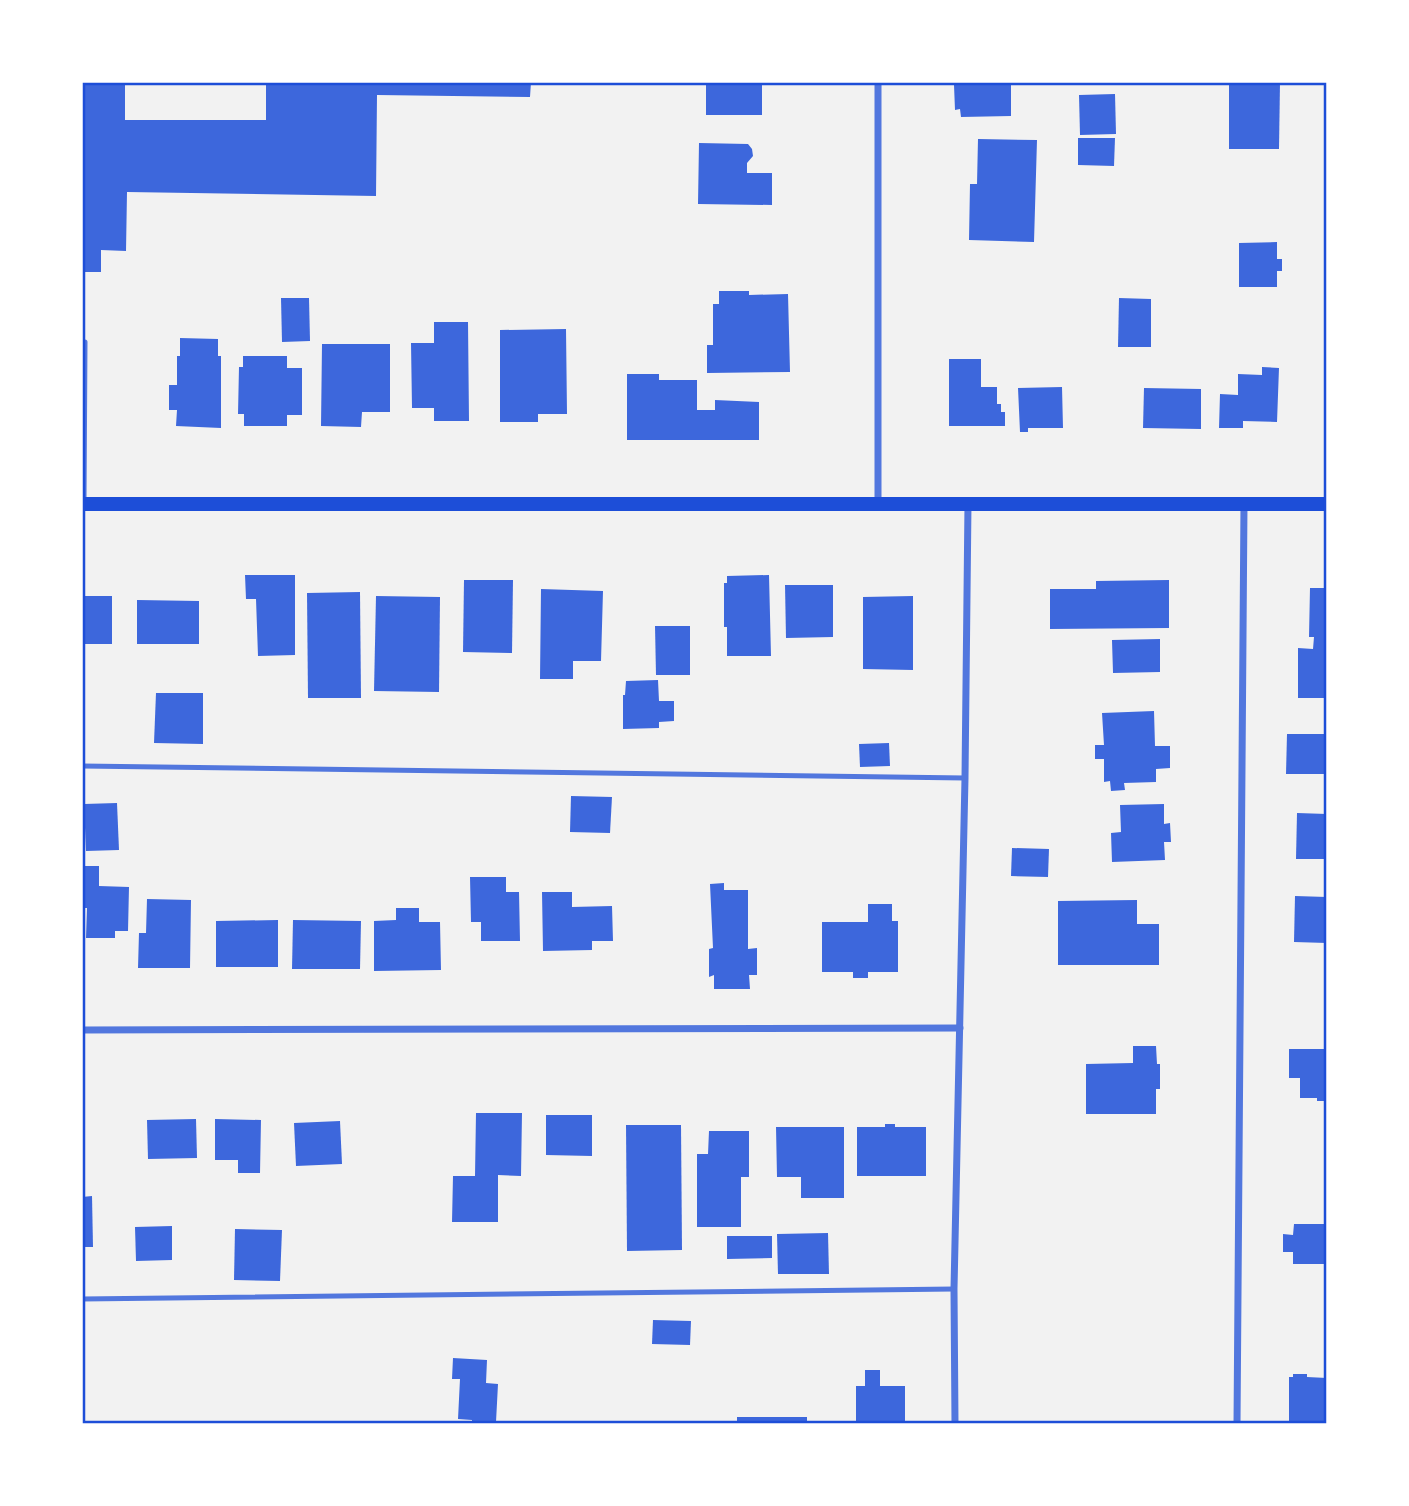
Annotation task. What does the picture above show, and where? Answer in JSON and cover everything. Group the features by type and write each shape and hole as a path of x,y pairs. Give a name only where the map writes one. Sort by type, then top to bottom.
{"main road":[{"path":"83,504 1327,504"}],"street":[{"path":"878,82 878,503"},
{"path":"954,1424 968,502"},
{"path":"1237,1424 1244,503"},
{"path":"82,1030 960,1028"}],"lane":[{"path":"82,342 85,342 83,504"},
{"path":"82,766 965,778"},
{"path":"82,1299 954,1289"}],"building":[{"path":"82,82 125,82 125,120 266,120 266,82 531,82 530,97 377,95 376,196 127,192 126,251 101,250 101,272 83,272"},
{"path":"706,82 762,82 762,115 706,115"},
{"path":"959,82 1011,82 1011,116 961,117 960,109 955,110 954,85 959,85"},
{"path":"1229,82 1280,82 1279,149 1229,149"},
{"path":"1115,94 1116,134 1080,135 1079,95"},
{"path":"1078,138 1115,138 1114,166 1078,165"},
{"path":"978,139 1037,140 1034,242 969,240 970,184 977,184"},
{"path":"699,143 748,144 753,156 747,163 747,173 772,173 772,205 698,204"},
{"path":"1277,242 1277,259 1282,259 1282,271 1277,271 1277,287 1239,287 1239,243"},
{"path":"719,291 749,291 749,295 788,294 790,372 707,373 707,345 713,345 713,304 719,304"},
{"path":"281,298 309,298 310,341 282,342"},
{"path":"1119,298 1151,299 1151,347 1118,347"},
{"path":"434,322 468,322 469,421 434,421 434,408 412,408 411,343 434,343"},
{"path":"566,329 567,414 538,414 538,422 500,422 500,330"},
{"path":"180,338 218,339 218,356 221,356 221,428 176,426 177,410 169,410 169,385 177,385"},
{"path":"322,344 390,344 390,412 362,412 361,427 321,426"},
{"path":"243,356 287,356 287,368 302,368 302,415 287,415 287,426 244,426 244,414 238,414 239,367 243,367"},
{"path":"949,359 981,359 981,387 997,387 997,404 1001,404 1001,412 1005,412 1005,426 949,426"},
{"path":"1262,367 1279,368 1277,422 1243,421 1243,428 1219,428 1220,394 1238,395 1238,374 1262,375"},
{"path":"627,374 659,374 659,380 697,380 697,410 715,410 715,400 759,402 759,440 627,440"},
{"path":"1062,387 1063,428 1028,428 1028,432 1020,432 1018,388"},
{"path":"1144,388 1201,389 1201,429 1143,428"},
{"path":"245,575 295,575 295,655 258,656 256,599 246,599"},
{"path":"769,575 771,656 727,656 724,583 727,583 727,576"},
{"path":"464,580 513,580 512,653 463,652"},
{"path":"1169,580 1169,628 1050,629 1050,589 1096,589 1096,581"},
{"path":"785,585 833,585 833,637 786,638"},
{"path":"1310,588 1327,588 1327,698 1298,698 1298,648 1313,649 1314,637 1309,637"},
{"path":"541,589 603,591 601,661 573,661 573,679 540,679"},
{"path":"360,592 361,698 308,698 307,593"},
{"path":"82,596 112,596 112,644 82,644"},
{"path":"376,596 440,597 439,692 374,691"},
{"path":"913,596 913,670 863,669 863,597"},
{"path":"137,600 199,601 199,644 137,644"},
{"path":"655,626 690,626 690,675 656,675"},
{"path":"1160,639 1160,672 1113,673 1112,640"},
{"path":"658,680 659,701 674,701 674,721 659,722 659,728 623,729 623,695 626,681"},
{"path":"156,693 203,693 203,744 154,743"},
{"path":"1154,711 1155,746 1170,746 1170,768 1156,769 1156,782 1124,783 1125,790 1111,791 1110,781 1104,782 1104,759 1095,759 1095,745 1104,745 1102,713"},
{"path":"1287,734 1327,734 1327,774 1286,774"},
{"path":"889,743 890,766 860,767 859,744"},
{"path":"571,796 612,797 610,833 570,832"},
{"path":"117,803 119,850 86,851 84,804"},
{"path":"1164,804 1164,824 1170,823 1171,842 1164,842 1165,860 1112,862 1111,833 1121,832 1120,805"},
{"path":"1297,813 1327,814 1327,859 1296,859"},
{"path":"1012,848 1049,849 1048,877 1011,876"},
{"path":"82,866 99,866 99,886 129,887 128,931 115,931 115,938 86,938 87,908 82,908"},
{"path":"470,877 506,877 506,892 519,892 520,941 481,941 481,922 471,922"},
{"path":"724,883 724,890 748,890 748,949 757,948 757,975 749,975 750,989 714,989 714,975 709,977 709,949 713,948 710,884"},
{"path":"542,892 572,892 572,907 612,906 613,941 592,941 592,950 543,951"},
{"path":"1295,896 1327,897 1327,943 1294,942"},
{"path":"147,899 191,900 190,968 138,968 139,933 146,933"},
{"path":"1137,900 1137,924 1159,924 1159,965 1058,965 1058,901"},
{"path":"868,904 892,904 892,921 898,921 898,972 868,972 868,978 853,978 853,972 822,972 822,922 868,922"},
{"path":"396,908 419,908 419,922 440,922 441,970 374,971 374,921 396,920"},
{"path":"278,920 278,967 216,967 216,921"},
{"path":"293,920 361,921 360,969 292,969"},
{"path":"1133,1046 1156,1046 1157,1064 1160,1064 1160,1089 1156,1089 1156,1114 1086,1114 1086,1064 1133,1063"},
{"path":"1289,1049 1327,1049 1327,1101 1300,1098 1300,1078 1289,1078"},
{"path":"476,1113 522,1113 521,1176 498,1175 498,1222 452,1222 453,1176 475,1176"},
{"path":"546,1115 592,1115 592,1156 546,1155"},
{"path":"196,1119 197,1158 148,1159 147,1120"},
{"path":"215,1119 261,1120 260,1173 238,1173 238,1160 215,1160"},
{"path":"340,1121 342,1164 296,1166 294,1123"},
{"path":"885,1124 895,1124 895,1127 926,1127 926,1176 857,1176 857,1127 885,1127"},
{"path":"626,1125 681,1125 682,1250 627,1251"},
{"path":"776,1127 844,1127 844,1198 801,1198 801,1177 777,1177"},
{"path":"709,1131 749,1131 749,1177 741,1177 741,1227 697,1227 697,1154 708,1154"},
{"path":"92,1196 93,1247 82,1247 82,1197"},
{"path":"1294,1224 1327,1224 1327,1264 1293,1264 1293,1252 1283,1252 1283,1234 1293,1235"},
{"path":"172,1226 172,1260 136,1261 135,1227"},
{"path":"235,1229 282,1230 280,1281 234,1280"},
{"path":"828,1233 829,1274 778,1274 777,1234"},
{"path":"727,1236 772,1236 772,1258 727,1259"},
{"path":"653,1320 691,1321 690,1345 652,1344"},
{"path":"453,1358 487,1360 486,1383 498,1384 496,1422 472,1424 472,1420 458,1419 460,1379 452,1379"},
{"path":"865,1370 880,1370 880,1386 905,1386 905,1424 856,1424 856,1386 865,1386"},
{"path":"1293,1374 1327,1378 1327,1424 1289,1424 1289,1377 1293,1377"},
{"path":"737,1417 807,1417 807,1424 737,1424"}]}
